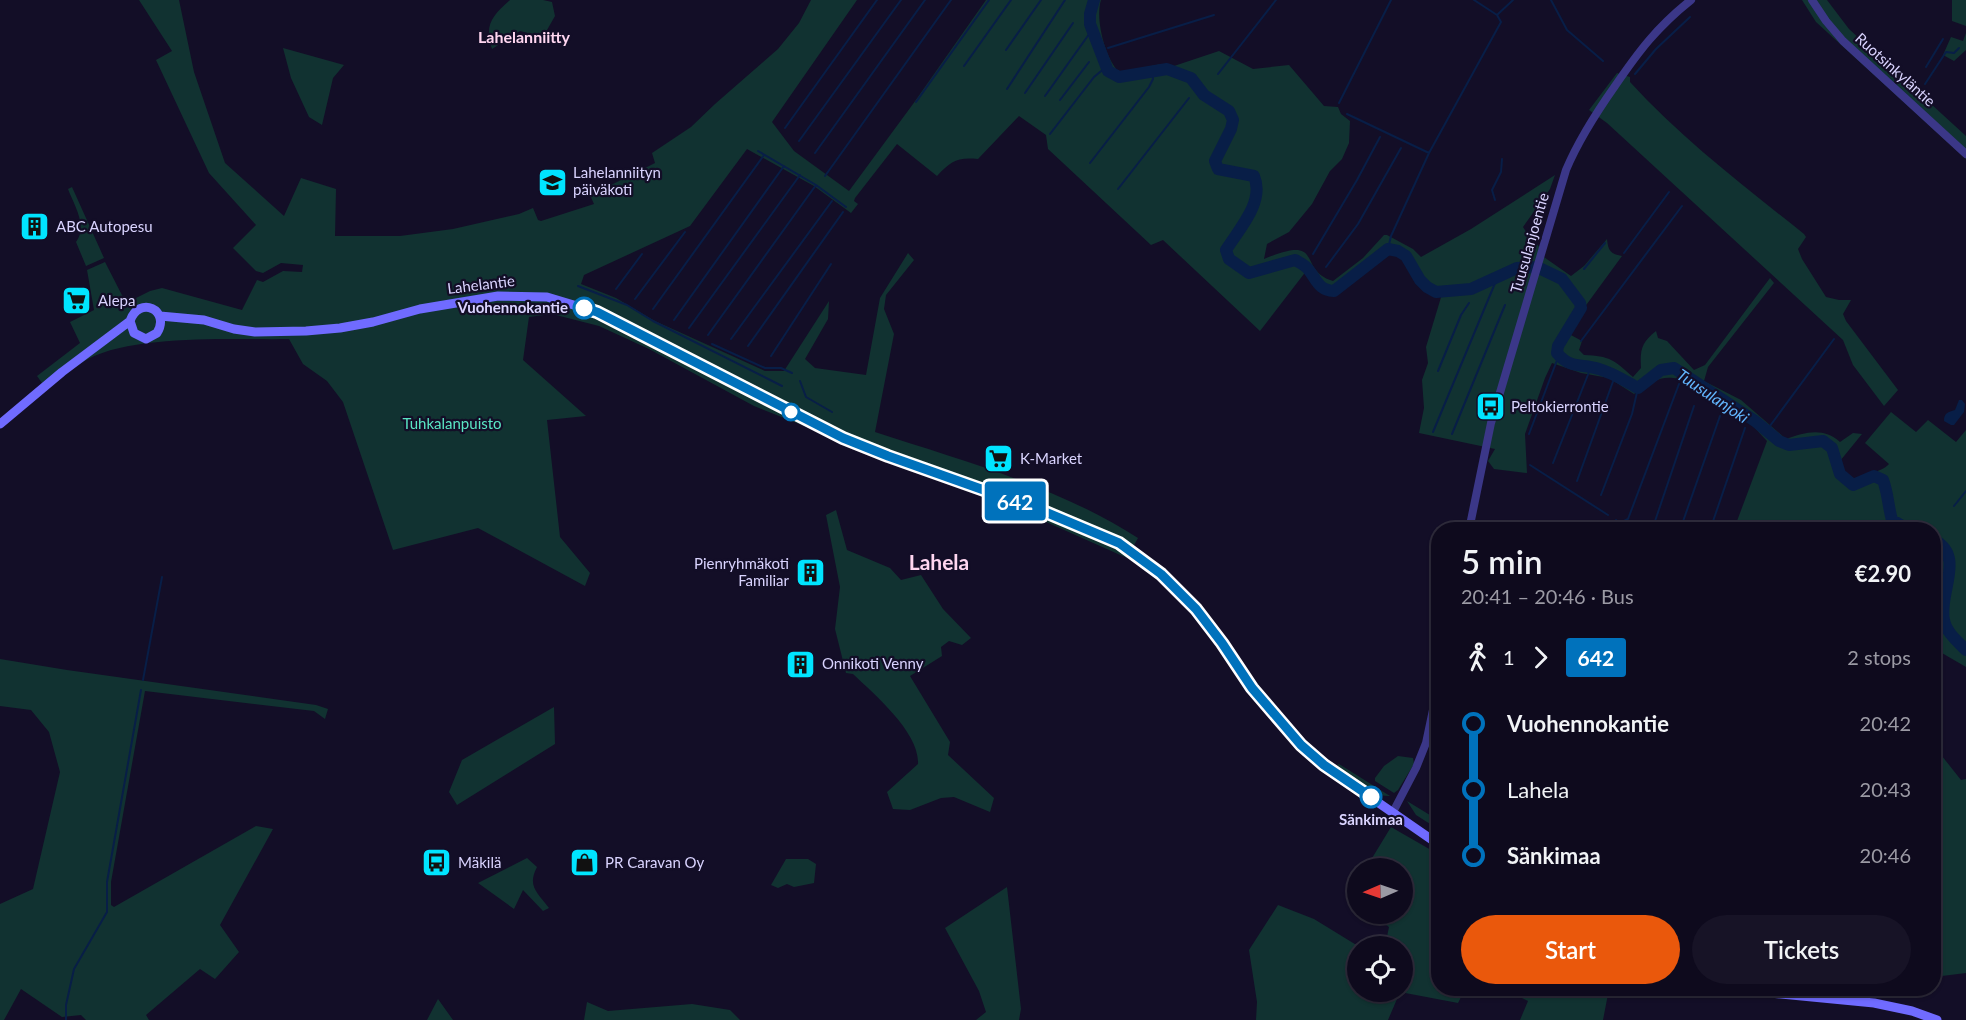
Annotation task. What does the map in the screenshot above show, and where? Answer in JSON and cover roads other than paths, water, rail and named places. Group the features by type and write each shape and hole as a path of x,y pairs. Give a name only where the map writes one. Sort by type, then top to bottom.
{"main road":[{"name":"Lahelantie","path":"160,321 184,318 204,320 234,329 255,332 340,328 420,309 498,296 547,297 597,312 843,438 1043,511 1119,543 1161,574 1196,609 1252,688 1301,745 1324,765 1431,839"},
{"name":"Lahelantie","path":"0,424 62,372 130,321 134,313 145,307 155,310 160,321 157,333 150,338 141,338 134,333 109,338"},
{"path":"130,321 134,333"},
{"path":"1800,996 1882,1004 1937,1020"}],"street":[{"name":"Tuusulanjoentie","path":"1471,522 1491,423 1566,170 1583,133 1639,52 1657,29 1691,0"},
{"name":"Ruotsinkyläntie","path":"1812,0 1843,41 1966,154"},
{"path":"1393,812 1416,768 1426,743 1431,719"}],"water":[{"path":"1959,400 1965,404 1964,412 1954,425 1951,425 1944,421 1945,416 1948,412 1955,410"}],"waterway":[{"path":"785,128 877,0"},
{"path":"799,141 901,0"},
{"path":"815,153 925,0"},
{"path":"825,176 951,0"},
{"path":"916,102 989,0"},
{"path":"964,66 1011,0"},
{"path":"1006,50 1041,0"},
{"path":"1007,89 1065,0"},
{"name":"Tuusulanjoki","path":"1094,0 1090,24 1108,71 1119,77 1167,69 1191,78 1204,95 1229,111 1233,120 1231,129 1215,161 1218,169 1254,176 1256,196 1253,205 1226,250 1229,259 1249,273 1295,260 1307,268 1324,289 1334,291 1388,249 1406,256 1420,280 1436,292 1471,289 1517,268 1537,267 1562,279 1580,303 1581,308 1558,346 1557,353 1567,362 1604,371 1638,388 1661,370 1674,368 1755,421 1779,441 1789,445 1823,441 1832,448 1840,474 1853,485 1874,476 1883,480 1892,520 1895,522"},
{"path":"1218,74 1276,0"},
{"path":"1339,103 1391,0"},
{"path":"1388,249 1391,236 1429,153 1501,22 1497,15 1474,0"},
{"path":"1497,15 1513,0"},
{"path":"1551,0 1567,30 1603,61"},
{"path":"1108,48 1214,15"},
{"path":"1635,74 1656,49 1690,17"},
{"path":"1025,93 1073,23"},
{"path":"1045,96 1092,30"},
{"path":"1926,67 1943,39"},
{"path":"1925,84 1946,52 1954,53 1959,48"},
{"path":"1060,100 1089,62"},
{"path":"1050,134 1094,77 1106,67"},
{"path":"1090,163 1149,87 1153,79 1152,71"},
{"path":"1118,189 1189,98"},
{"path":"1347,114 1429,153"},
{"path":"1313,254 1380,137"},
{"path":"1326,267 1358,224 1401,148"},
{"path":"758,151 816,185 846,207"},
{"path":"653,309 764,155"},
{"path":"1495,200 1492,190 1501,172 1502,159"},
{"path":"674,320 784,166"},
{"path":"689,328 800,175"},
{"path":"708,335 816,185"},
{"path":"1624,253 1669,192"},
{"path":"731,339 832,201"},
{"path":"1581,341 1682,206"},
{"path":"748,346 843,212"},
{"path":"635,299 685,232"},
{"path":"1584,269 1605,243"},
{"path":"616,289 642,254"},
{"path":"771,356 831,264"},
{"path":"1433,432 1498,276"},
{"path":"578,286 627,305 653,321 782,386"},
{"path":"1438,371 1461,315 1469,303"},
{"path":"1452,434 1505,305"},
{"path":"1767,430 1834,339"},
{"path":"712,344 765,368 781,368 792,373"},
{"path":"1529,434 1559,355"},
{"path":"1553,463 1591,367"},
{"path":"1577,481 1615,376"},
{"path":"800,381 806,397 832,412"},
{"path":"1622,522 1628,519 1679,384"},
{"path":"1601,495 1632,414 1638,388"},
{"path":"1655,522 1694,406"},
{"path":"1683,522 1720,416"},
{"path":"1713,522 1745,428"},
{"path":"1530,465 1608,515"},
{"path":"1954,506 1966,491"},
{"name":"Tuusulanjoki","path":"1941,545 1948,556 1950,565 1944,599 1944,620 1947,629 1966,650"},
{"path":"143,680 162,577"},
{"path":"66,1020 66,1005 74,969 107,912 107,882 141,690"}],"place":[{"name":"Lahelanniityn päiväkoti","path":"552,182"},
{"name":"ABC Autopesu","path":"35,227"},
{"name":"Alepa","path":"77,301"},
{"name":"Vuohennokantie","path":"584,308"},
{"name":"Peltokierrontie","path":"1490,407"},
{"name":"K-Market","path":"999,459"},
{"name":"Pienryhmäkoti Familiar","path":"810,573"},
{"name":"Onnikoti Venny","path":"801,664"},
{"name":"Sänkimaa","path":"1371,797"},
{"name":"Mäkilä","path":"437,863"},
{"name":"PR Caravan Oy","path":"584,863"}],"district":[{"name":"Lahelanniitty","path":"524,37"},
{"name":"Lahela","path":"939,563"}],"park label":[{"name":"Tuhkalanpuisto","path":"452,424"}]}
